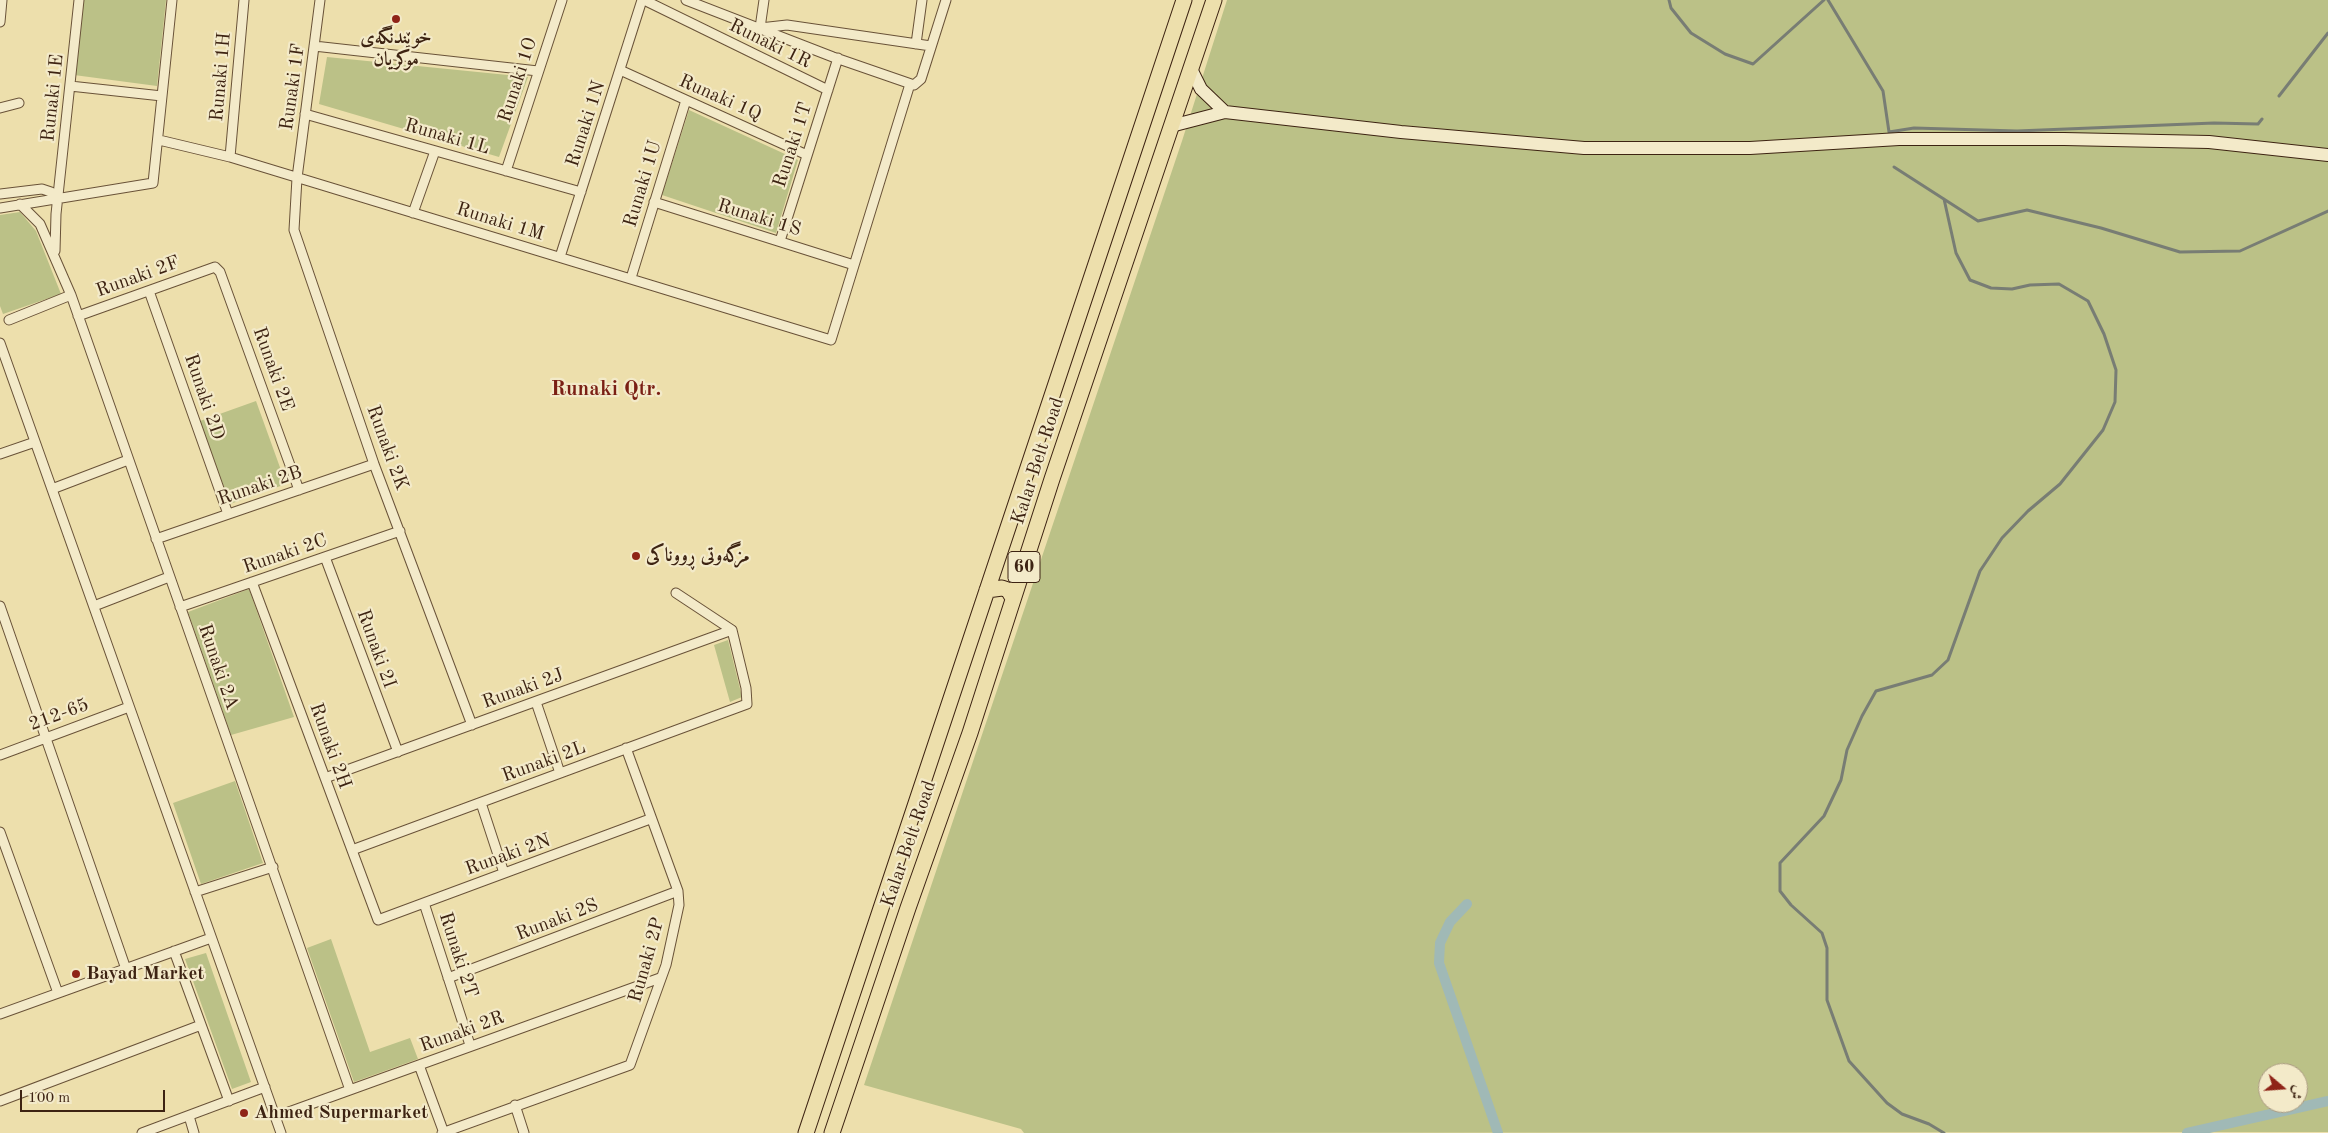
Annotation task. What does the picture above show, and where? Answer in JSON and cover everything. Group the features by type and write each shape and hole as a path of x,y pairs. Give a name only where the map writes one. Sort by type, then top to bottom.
{"highway":[{"name":"Kalar Belt Road","path":"806,1133 1184,0"},
{"name":"Kalar Belt Road","path":"832,1133 1214,0"},
{"path":"987,590 1002,588 1008,590 1013,598"}],"main road":[{"path":"1191,69 1208,97 1225,112"},
{"path":"1172,126 1225,112 1411,133 1584,148 1750,148 1899,139 2064,139 2201,142 2328,154"}],"street":[{"path":"0,22 2,0"},
{"name":"Runaki 1E","path":"56,255 54,238 79,0"},
{"path":"0,208 153,183 159,140 172,0"},
{"name":"Runaki 1H","path":"230,157 243,0"},
{"name":"Runaki 1F","path":"297,178 320,0"},
{"name":"Runaki 1O","path":"506,171 562,0"},
{"name":"Runaki 1N","path":"560,258 643,0"},
{"name":"Runaki 1R","path":"643,0 828,90"},
{"path":"686,0 696,2 910,84 917,84 921,79 946,0"},
{"path":"760,28 764,0"},
{"path":"916,44 922,0"},
{"path":"760,28 787,25 931,46"},
{"path":"314,46 538,71"},
{"name":"Runaki 1T","path":"780,241 838,58"},
{"name":"Runaki 1Q","path":"620,70 807,155"},
{"path":"854,265 910,84"},
{"path":"70,86 162,96"},
{"name":"Runaki 1U","path":"631,278 686,100"},
{"path":"0,108 19,103"},
{"name":"Runaki 1L","path":"305,114 581,192"},
{"name":"Runaki 1M","path":"159,140 230,157 831,340 854,265"},
{"path":"413,213 435,151"},
{"name":"Runaki 2K","path":"297,178 294,230 374,464 472,725"},
{"path":"0,194 42,189 51,192 58,199"},
{"name":"Runaki 1S","path":"654,202 854,265"},
{"path":"20,204 40,224 56,255"},
{"name":"Runaki 2A","path":"56,255 350,1090"},
{"name":"Runaki 2E","path":"208,268 215,267 220,272 299,490"},
{"name":"Runaki 2F","path":"78,316 208,268"},
{"name":"Runaki 2D","path":"149,291 228,514"},
{"path":"9,320 71,295"},
{"path":"0,344 281,1133"},
{"path":"0,454 35,442"},
{"path":"52,489 128,460"},
{"name":"Runaki 2B","path":"156,539 374,464"},
{"name":"Runaki 2C","path":"180,607 400,531"},
{"name":"Runaki 2I","path":"325,557 398,752"},
{"path":"94,606 169,577"},
{"name":"Runaki 2H","path":"252,582 378,920"},
{"path":"676,593 732,630"},
{"path":"0,606 126,969"},
{"name":"Runaki 2J","path":"325,778 732,630"},
{"name":"Runaki 2L","path":"352,850 747,704 746,688 732,630"},
{"path":"536,702 560,773"},
{"name":"212-65","path":"0,754 129,707"},
{"name":"Runaki 2P","path":"515,1105 630,1065 666,965 679,905 678,891 650,819 626,748"},
{"path":"480,803 504,873"},
{"name":"Runaki 2N","path":"378,920 650,819"},
{"path":"0,832 58,993"},
{"path":"195,892 273,867"},
{"name":"Runaki 2S","path":"448,978 678,891"},
{"name":"Runaki 2T","path":"424,903 470,1045"},
{"path":"0,1014 212,938"},
{"path":"174,951 229,1100"},
{"name":"Runaki 2R","path":"275,1117 470,1045 660,978"},
{"path":"0,1101 201,1025"},
{"path":"419,1065 443,1133 515,1105 524,1133"},
{"path":"142,1133 264,1087"},
{"path":"189,1116 194,1133"}],"green space":[{"path":"81,0 166,0 157,86 74,75"},
{"path":"1227,0 2328,0 2328,1132 1024,1133 1021,1129 864,1085 1182,141"},
{"path":"327,57 528,77 499,157 319,104"},
{"path":"689,110 798,160 776,233 662,195"},
{"path":"20,212 36,231 61,294 3,314 0,306 0,215"},
{"path":"256,401 286,484 230,504 200,421"},
{"path":"249,589 294,717 231,735 188,612"},
{"path":"728,640 742,697 730,702 714,645"},
{"path":"235,781 263,863 201,884 173,803"},
{"path":"331,939 370,1052 410,1038 418,1059 354,1082 307,948"},
{"path":"206,953 251,1082 232,1089 185,959"}],"waterway":[{"path":"1669,0 1671,8 1691,33 1725,54 1753,64 1824,0"},
{"path":"1828,0 1883,91 1889,132 1914,128 2017,131 2214,123 2258,124 2262,119"},
{"path":"2279,96 2328,33"},
{"path":"1894,167 1978,221 2027,210 2101,228 2180,252 2240,251 2328,211"},
{"path":"1944,199 1956,253 1970,280 1991,288 2012,289 2030,285 2059,284 2088,301 2104,334 2116,370 2115,402 2103,430 2060,484 2028,511 2002,538 1980,571 1948,660 1932,675 1876,691 1862,716 1847,750 1841,780 1824,816 1780,863 1780,891 1791,905 1822,933 1827,948 1827,1000 1849,1061 1887,1103 1902,1114 1929,1124 1944,1133"},
{"path":"1467,904 1450,922 1440,943 1439,963 1498,1133"},
{"path":"2187,1133 2328,1101"}],"place":[{"name":"خوێندنگەی موکریان","path":"396,19"},
{"name":"مزگەوتی ڕووناکی","path":"636,556"},
{"name":"Bayad Market","path":"76,974"},
{"name":"Ahmed Supermarket","path":"244,1113"}],"district":[{"name":"Runaki Qtr.","path":"606,389"}]}
